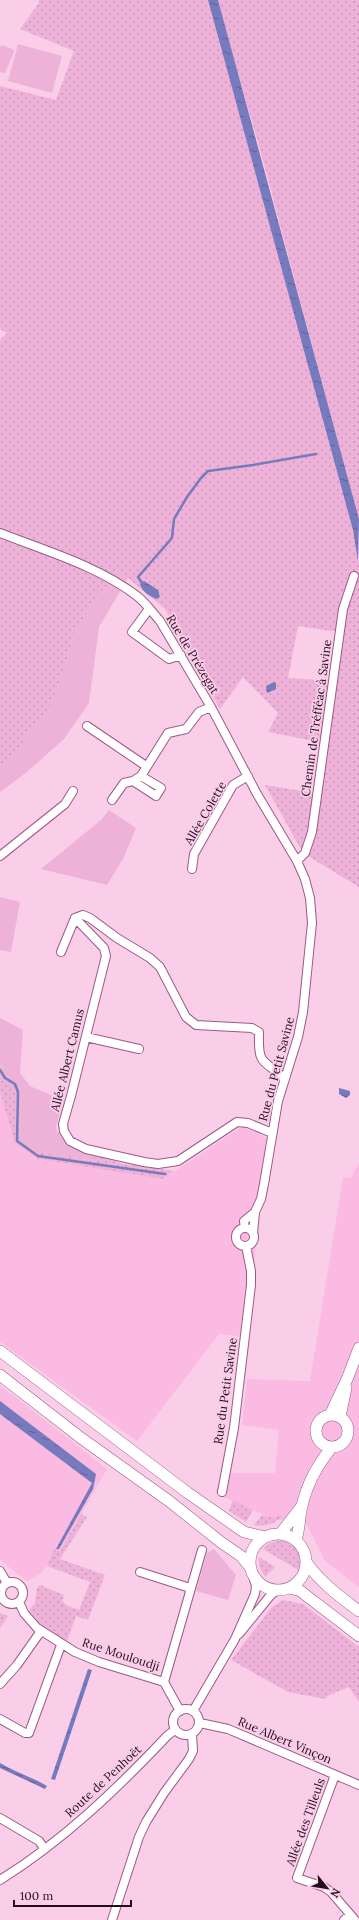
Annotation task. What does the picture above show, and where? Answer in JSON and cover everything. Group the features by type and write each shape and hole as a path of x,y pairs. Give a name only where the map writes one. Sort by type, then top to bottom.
{"main road":[{"path":"335,1416 359,1348"},
{"path":"0,1351 188,1493 244,1532 265,1537 280,1534 296,1540 304,1550 306,1562 301,1579 289,1588"},
{"path":"0,1375 81,1438 169,1501 240,1556 263,1586 277,1590 289,1588 299,1590 359,1636"},
{"path":"296,1540 300,1525 302,1506 318,1464 320,1442 316,1433 317,1425 322,1418 335,1416 347,1426 347,1435 342,1443 332,1447 318,1464"},
{"path":"320,1442 332,1447"},
{"path":"280,1534 302,1506"},
{"path":"252,1571 250,1558 253,1549 265,1537"},
{"path":"306,1562 324,1583 359,1611"}],"street":[{"name":"Rue de Prézegat","path":"0,533 85,567 120,584 138,597 160,621 211,707 248,776 297,861"},
{"name":"Chemin de Tréfféac à Savine","path":"297,861 305,853 312,832 343,609 354,576"},
{"path":"149,609 132,632 169,659 181,655"},
{"path":"112,800 124,783 133,781 141,776 168,733 186,729 199,712 211,707"},
{"path":"87,726 146,766"},
{"path":"133,781 156,796 161,788 141,776"},
{"name":"Allée Colette","path":"192,869 194,854 233,785 248,776"},
{"path":"0,856 65,804 73,791"},
{"name":"Rue du Petit Savine","path":"255,1212 244,1221 245,1228 239,1231 236,1236 240,1245 246,1246 253,1241 255,1212 261,1199 278,1101 298,1037 303,1012 312,923 308,891 305,879 297,861"},
{"path":"61,952 75,918 83,915 90,918 117,938 150,958 160,967 186,1017 192,1023 196,1025 252,1028 259,1032 259,1051 261,1060 285,1079"},
{"name":"Allée Albert Camus","path":"75,918 104,948 106,956 71,1096 64,1117 63,1124 66,1137 70,1142 86,1149 158,1164 178,1161 237,1122 248,1123 272,1133"},
{"path":"86,1037 139,1049"},
{"path":"245,1228 253,1233"},
{"name":"Rue du Petit Savine","path":"222,1492 235,1417 251,1285 252,1271 246,1246"},
{"path":"180,1711 164,1682 202,1550"},
{"path":"0,1571 7,1583"},
{"path":"193,1711 235,1639 255,1594 256,1586 252,1571"},
{"path":"140,1572 190,1588"},
{"path":"14,1581 21,1585 24,1592 19,1602 9,1604 1,1600 1,1592 7,1583 14,1581"},
{"path":"235,1639 277,1590"},
{"name":"Rue Mouloudji","path":"19,1602 24,1613 41,1631 61,1645 99,1662 157,1678 164,1682"},
{"path":"0,1684 17,1665 41,1631"},
{"path":"0,1719 25,1733 29,1733 61,1645"},
{"path":"186,1709 193,1711 198,1716 200,1723 198,1730 192,1735 184,1736 175,1730 173,1726 174,1717 180,1711 186,1709"},
{"name":"Rue Albert Vinçon","path":"200,1723 228,1729 359,1785"},
{"name":"Route de Penhoët","path":"0,1880 44,1848 103,1800 168,1735 175,1730"},
{"path":"112,1920 139,1837 151,1811 189,1759 193,1751 192,1735"},
{"name":"Allée des Tilleuls","path":"335,1775 297,1878 324,1887 331,1892 352,1918"},
{"path":"0,1818 39,1841 44,1848"}],"shaded area":[{"path":"39,0 208,0 355,537 359,564 359,887 303,853 265,785 321,794 329,744 268,732 278,713 243,677 220,709 165,609 128,578 117,574 110,584 96,596 72,638 67,661 49,710 28,733 20,751 0,770 0,340 7,333 0,329 0,86 56,100 74,51 20,29 39,3","holes":["298,626 331,631 343,629 337,681 288,678"]},
{"path":"218,0 359,0 359,519 266,173"},
{"path":"18,44 62,56 52,93 8,81"},
{"path":"3,45 14,50 5,73 0,72 0,47"},
{"path":"117,573 128,578 99,627 89,703 64,739 27,772 0,792 0,770 20,751 28,733 49,710 67,661 72,638 96,596 110,584"},
{"path":"109,810 136,828 124,857 107,885 41,869 101,820"},
{"path":"0,897 20,902 11,952 0,950"},
{"path":"0,1018 23,1030 20,1073 30,1086 64,1101 56,1126 57,1132 59,1132 65,1142 69,1145 78,1150 94,1155 93,1161 32,1149 19,1140 20,1090 16,1082 4,1071 0,1064"},
{"path":"0,1064 3,1070 15,1080 19,1088 21,1102 19,1140 32,1149 92,1161 94,1155 124,1164 174,1171 163,1179 39,1159 15,1143 0,1092"},
{"path":"0,1092 15,1143 163,1179 243,1126 266,1138 247,1337 219,1334 137,1441 0,1342"},
{"path":"359,1163 359,1587 325,1561 306,1523 273,1519 215,1493 222,1473 275,1473 279,1430 242,1425 247,1379 310,1381 343,1177 351,1178"},
{"path":"0,1385 107,1469 60,1551 54,1549 47,1566 40,1574 27,1581 0,1560"},
{"path":"233,1500 253,1510 246,1522 229,1511"},
{"path":"81,1514 87,1517 60,1559 105,1575 88,1620 76,1616 67,1641 72,1644 70,1646 44,1629 29,1610 35,1603 37,1588 40,1585 64,1595 62,1601 68,1606 79,1610 90,1582 47,1566 54,1549 60,1551"},
{"path":"262,1515 274,1518 279,1515 282,1516 270,1524 262,1526 254,1525"},
{"path":"281,1540 291,1544 298,1551 301,1560 300,1571 263,1549 269,1543"},
{"path":"214,1549 236,1575 228,1600 196,1591 207,1553"},
{"path":"259,1557 275,1567 265,1577 259,1566"},
{"path":"283,1600 303,1604 359,1647 359,1702 349,1687 327,1696 325,1699 288,1692 231,1660 272,1607"},
{"path":"0,1613 8,1616 0,1628"}],"water":[{"path":"208,0 218,0 359,519 358,561 353,530"},
{"path":"144,581 158,590 160,597 156,599 144,591 140,584"},
{"path":"274,682 276,683 276,689 267,693 266,686"},
{"path":"339,1088 350,1091 350,1095 346,1098 339,1094"},
{"path":"0,1401 96,1474 93,1489 59,1549 56,1549 92,1483 0,1414"},
{"path":"88,1669 92,1670 55,1780 51,1779"},
{"path":"0,1763 47,1786 45,1789 0,1768"}],"waterway":[{"path":"142,583 138,577 172,538 174,519 187,497 208,471 316,454"},
{"path":"0,1070 5,1078 15,1084 18,1092 17,1141 38,1156 165,1174"}]}
